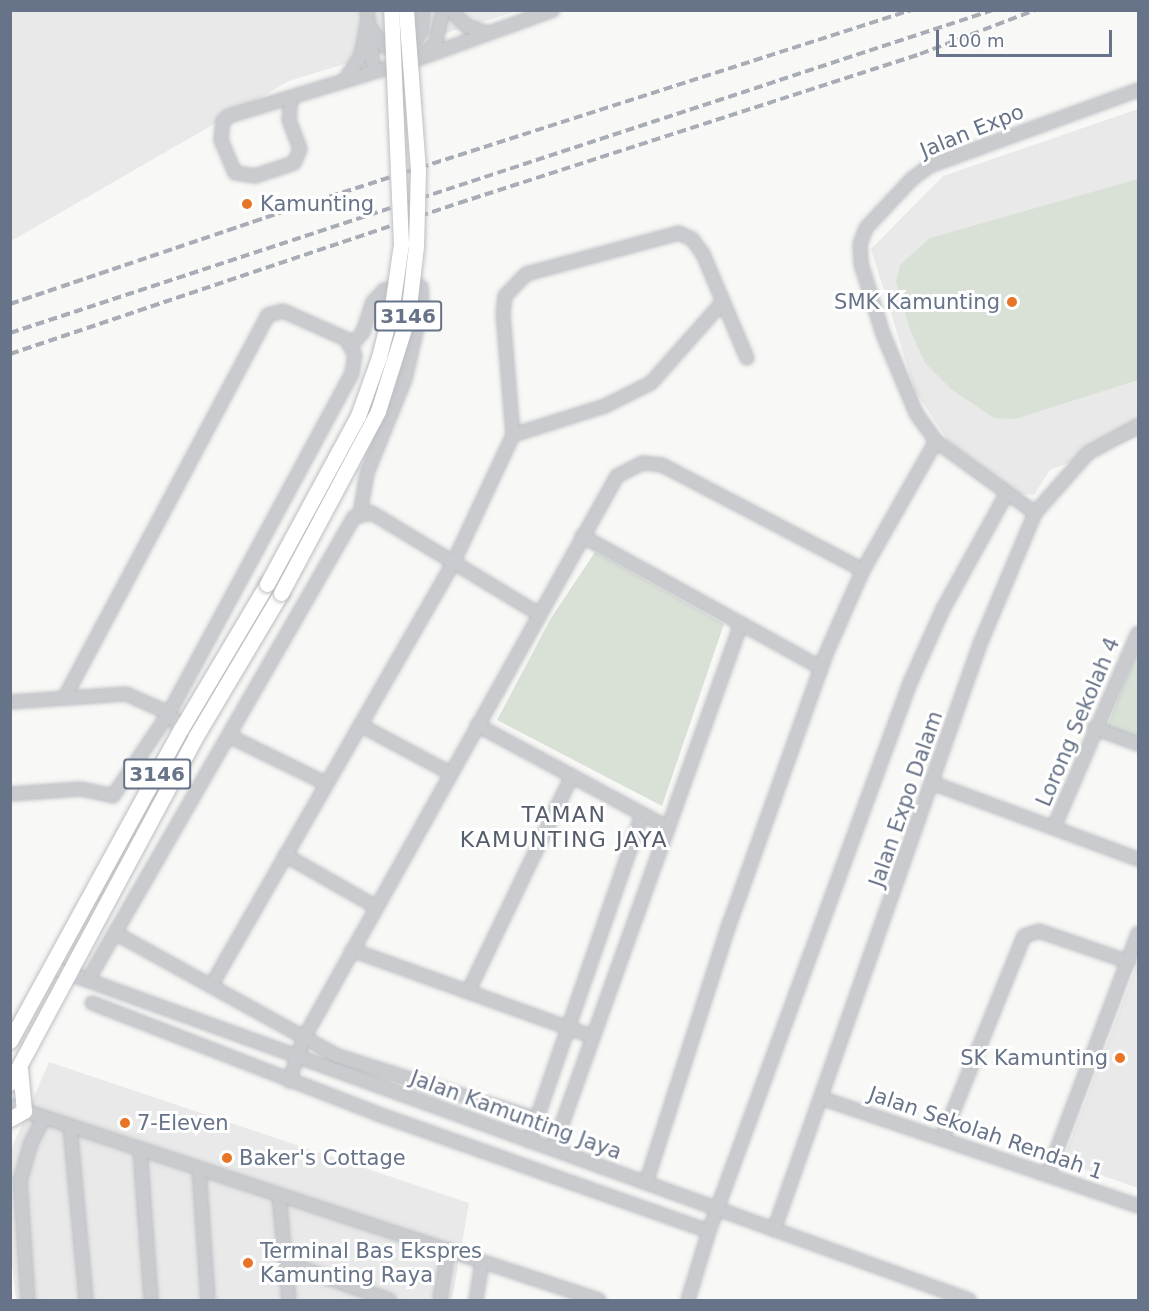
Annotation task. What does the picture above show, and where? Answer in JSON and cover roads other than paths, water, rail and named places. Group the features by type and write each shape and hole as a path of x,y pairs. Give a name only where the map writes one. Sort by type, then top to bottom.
{"main road":[{"name":"3146","path":"11,1038 182,729 267,584 358,416 379,357 392,306 401,244 391,10"},
{"name":"3146","path":"10,1083 196,736 281,593 378,411 408,316 416,246 418,170 406,10"},
{"path":"10,1119 17,1109 21,1063"}],"street":[{"path":"367,10 374,72"},
{"path":"367,24 385,47 404,47 416,40 421,30 423,10"},
{"path":"423,57 436,42 443,10"},
{"path":"452,10 466,26 488,33"},
{"path":"291,98 289,120 300,150 294,163 255,176 235,173 221,140 223,121 291,98 344,81 423,57 553,10"},
{"path":"344,81 361,56 367,24"},
{"name":"Jalan Expo","path":"1035,513 1006,495 936,441 916,413 884,334 861,264 861,244 866,228 912,179 929,166 1138,90"},
{"path":"211,986 454,561 513,435 503,314 505,296 526,274 679,233 692,239 703,254 721,304 747,358"},
{"path":"88,980 346,529 360,514 367,473 405,379 422,306 421,288 416,285 384,290 373,302 363,332 352,345"},
{"path":"513,435 605,406 651,383 721,304"},
{"path":"10,794 81,789 113,796 169,712 352,374 356,355 352,345 284,311 268,315 65,696"},
{"name":"Jalan Expo Dalam","path":"774,1230 981,644 1035,513 1089,453 1108,439 1138,426"},
{"path":"646,1183 730,922 821,668 863,570 936,441"},
{"path":"290,1081 304,1038 617,476 643,464 662,465 863,570"},
{"path":"688,1300 709,1231 909,683 943,609 1006,495"},
{"path":"360,514 372,513 539,614"},
{"path":"582,536 821,668"},
{"path":"553,1149 741,624"},
{"name":"Lorong Sekolah 4","path":"1054,827 1094,728 1138,633"},
{"path":"10,702 65,696 126,694 169,712 182,729"},
{"path":"360,725 450,773"},
{"path":"477,725 668,828"},
{"path":"1094,728 1138,744"},
{"path":"229,736 326,783"},
{"path":"468,992 572,776"},
{"path":"932,783 1138,859"},
{"path":"529,1141 642,814"},
{"path":"285,855 376,907"},
{"path":"942,1139 1024,936 1039,931 1129,962"},
{"path":"115,933 338,1056 537,1119"},
{"path":"1048,1173 1138,933"},
{"path":"352,950 593,1037"},
{"name":"Jalan Kamunting Jaya","path":"51,967 969,1300"},
{"path":"92,1003 290,1081 709,1231"},
{"name":"Jalan Sekolah Rendah 1","path":"821,1098 1048,1173 1138,1206"},
{"path":"17,1109 448,1250 567,1295 599,1300"},
{"path":"28,1300 20,1181 31,1143 44,1117"},
{"path":"70,1126 86,1300"},
{"path":"140,1149 151,1300"},
{"path":"199,1168 208,1300"},
{"path":"279,1195 289,1300"},
{"path":"440,1300 448,1250"},
{"path":"285,1262 389,1300"},
{"path":"476,1300 482,1262"}],"railway":[{"path":"10,304 291,209 911,10"},
{"path":"10,333 993,10"},
{"path":"10,354 459,203 920,54 1035,10"}],"place":[{"name":"Kamunting","path":"247,204"},
{"name":"SMK Kamunting","path":"1012,302"},
{"name":"SK Kamunting","path":"1120,1058"},
{"name":"7-Eleven","path":"125,1123"},
{"name":"Baker's Cottage","path":"227,1158"},
{"name":"Terminal Bas Ekspres Kamunting Raya","path":"248,1263"}],"district":[{"name":"TAMAN KAMUNTING JAYA","path":"564,826"}]}
